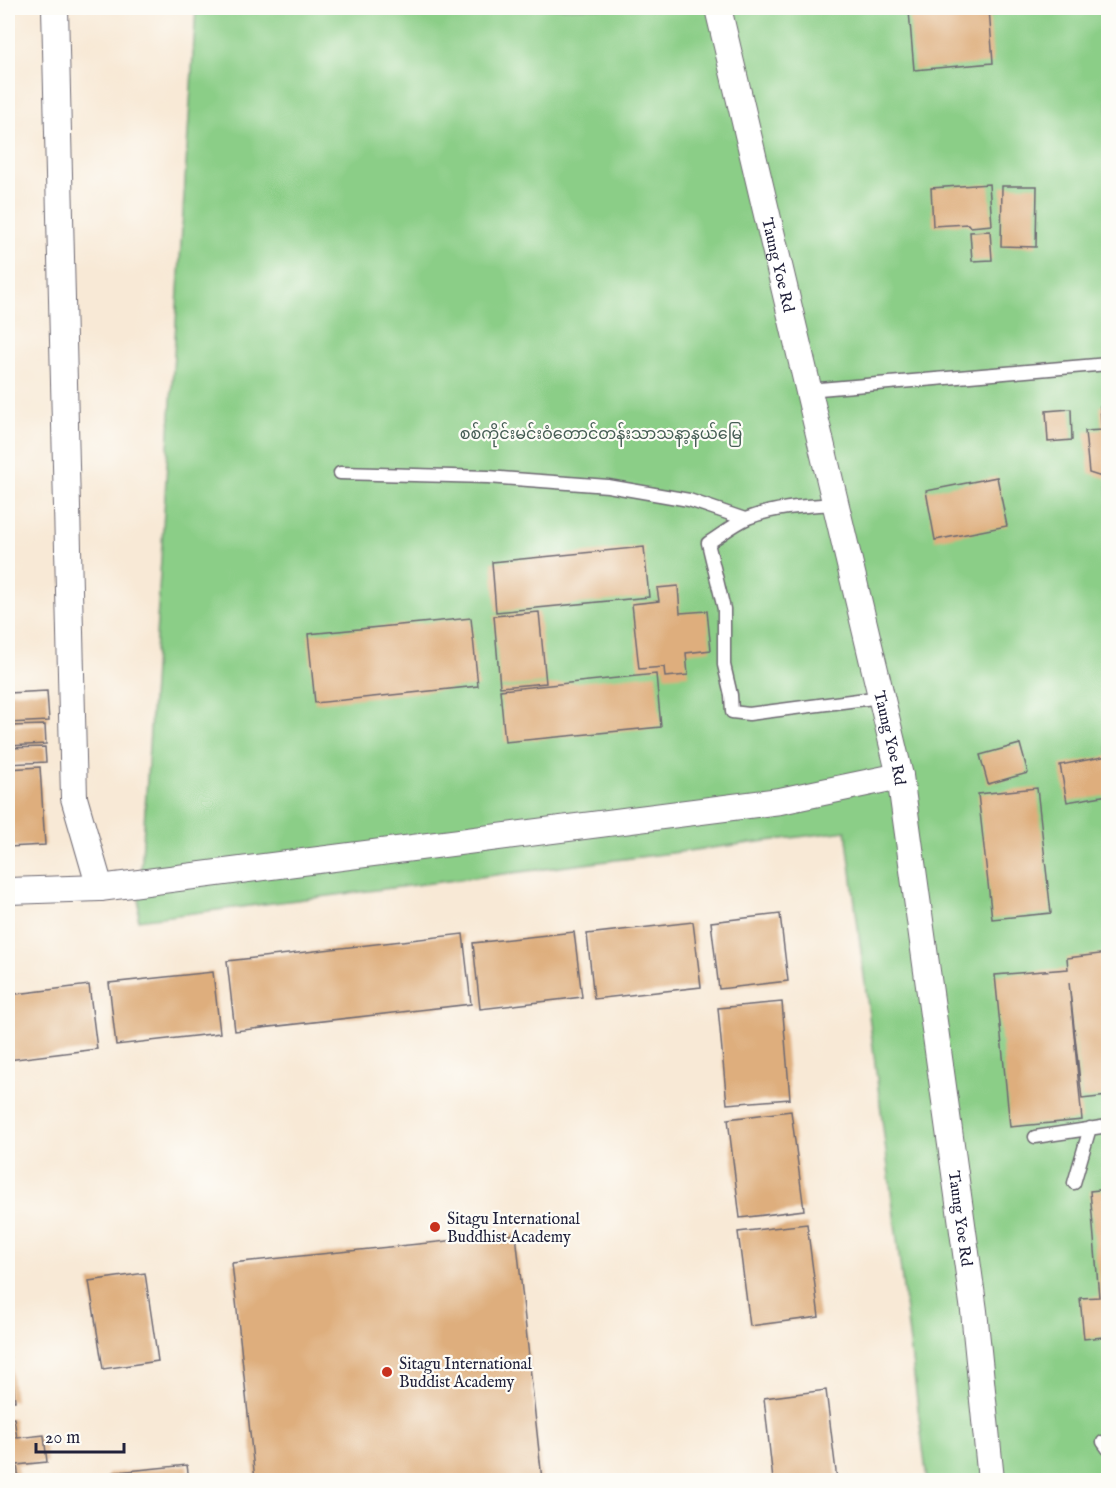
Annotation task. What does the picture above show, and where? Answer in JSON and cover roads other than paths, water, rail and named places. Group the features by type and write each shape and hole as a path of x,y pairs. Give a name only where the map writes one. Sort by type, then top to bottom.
{"street":[{"path":"55,8 74,798 100,888"},
{"name":"Taung Yoe Rd","path":"718,8 900,776 974,1311 991,1480"},
{"path":"8,891 100,888 780,801 900,776"}],"lane":[{"path":"808,390 1108,364"},
{"path":"340,473 489,477 608,486 689,500 746,519"},
{"path":"835,504 789,507 746,519 708,543 724,609 724,665 731,695 732,712 749,714 881,697"},
{"path":"1035,1137 1108,1126"},
{"path":"1074,1183 1090,1128"}],"place":[{"name":"Sitagu International Buddhist Academy","path":"435,1227"},
{"name":"Sitagu International Buddist Academy","path":"387,1372"}],"park label":[{"name":"စစ်ကိုင်းမင်းဝံတောင်တန်းသာသနာ့နယ်မြေ","path":"601,433"}]}
